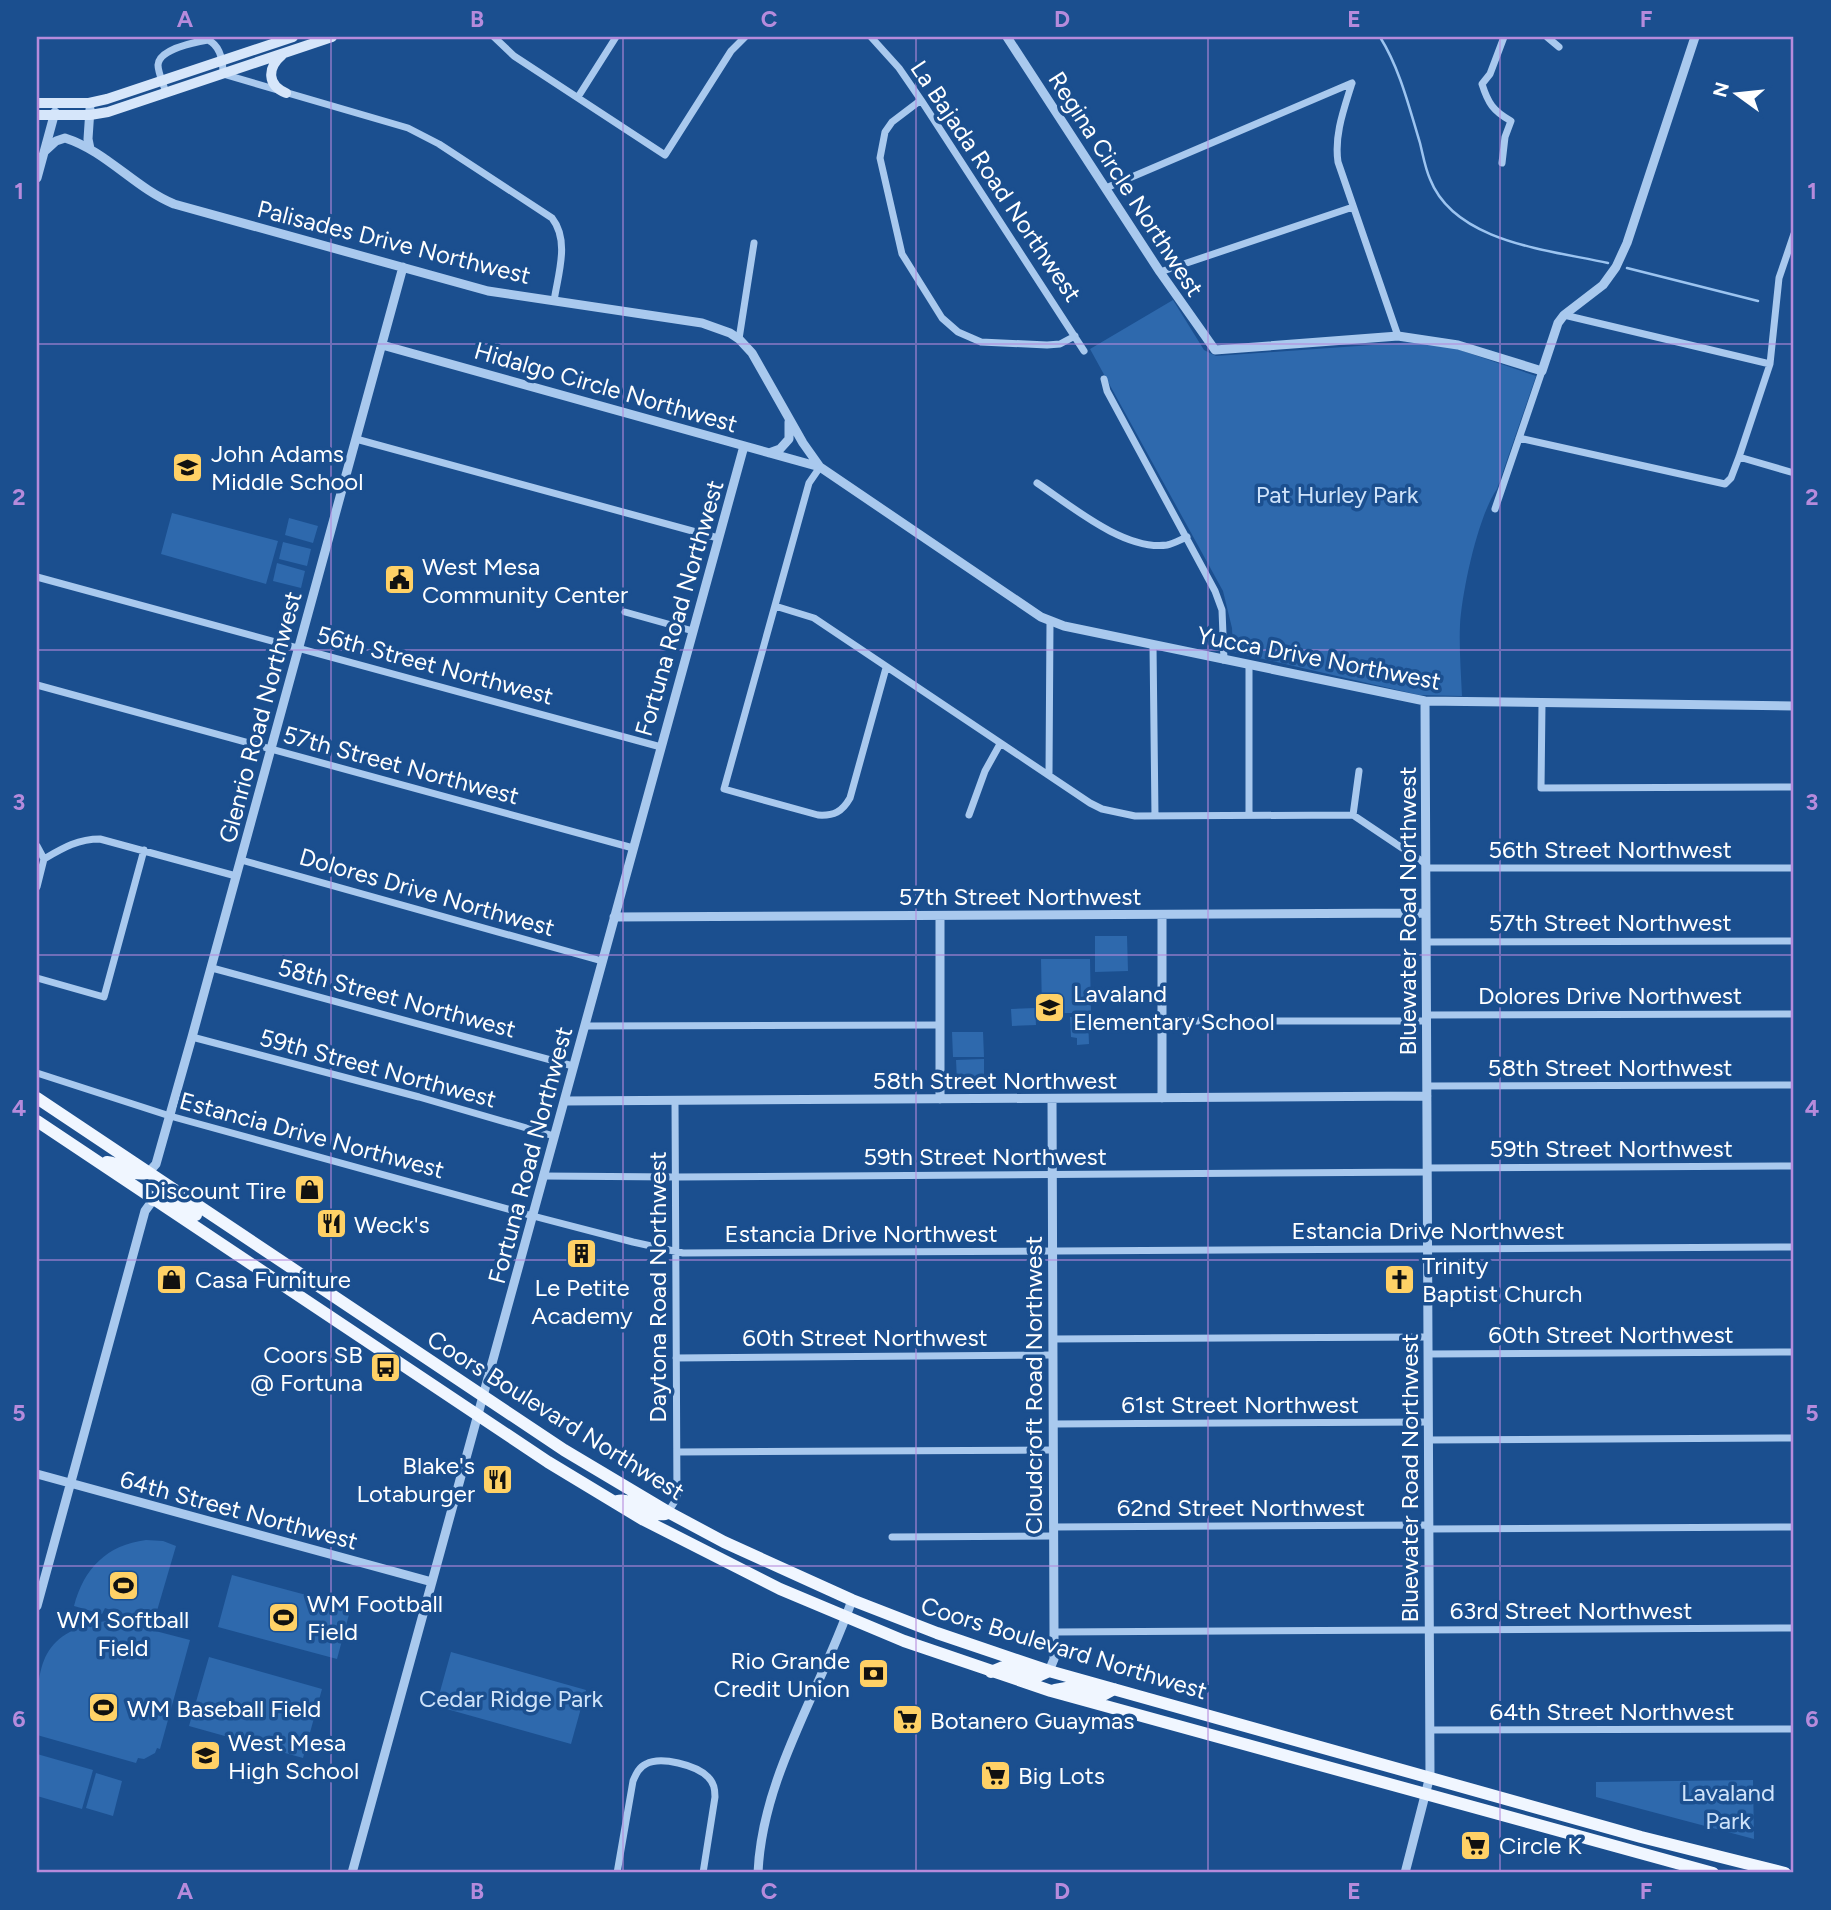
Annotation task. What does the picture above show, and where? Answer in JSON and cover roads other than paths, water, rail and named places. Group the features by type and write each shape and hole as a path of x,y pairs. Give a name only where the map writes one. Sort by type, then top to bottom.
{"main road":[{"path":"37,103 55,103 108,112 223,61 293,37"},
{"path":"165,88 223,74 327,38"},
{"path":"285,53 273,64 270,73 275,86 286,93"},
{"path":"37,115 90,109"},
{"name":"Coors Boulevard Northwest","path":"37,1098 564,1450 668,1512 759,1559 852,1600 937,1633 1049,1671 1641,1837 1785,1873"},
{"name":"Coors Boulevard Northwest","path":"37,1121 478,1416 614,1503 780,1589 913,1645 1051,1691 1713,1873"},
{"path":"96,1161 114,1163 133,1175 148,1173"},
{"path":"153,1200 171,1200 198,1216 214,1217"},
{"path":"614,1503 624,1499 655,1514 668,1512"},
{"path":"697,1546 710,1544 744,1557 759,1559"},
{"path":"991,1672 1003,1667 1038,1676 1049,1671"},
{"path":"1051,1691 1072,1687 1103,1695 1114,1689"}],"street":[{"path":"494,37 514,56 665,155 731,51 745,37"},
{"path":"578,97 615,37"},
{"name":"La Bajada Road Northwest","path":"871,37 899,68 921,100 1084,351"},
{"name":"Regina Circle Northwest","path":"1007,37 1160,272 1215,350 1398,336"},
{"path":"1502,163 1505,137 1511,121 1496,113 1488,103 1482,84 1490,74 1504,37"},
{"path":"1547,37 1559,47"},
{"path":"1495,509 1558,323 1564,314 1603,285 1628,243 1695,37"},
{"path":"165,88 158,62 167,51 208,40 216,46 223,61 223,74 408,128 439,144 549,215 558,227 562,244 554,301"},
{"path":"1106,188 1352,83 1336,147 1338,162 1398,336 1458,345 1542,371"},
{"path":"921,100 892,122 885,132 880,158 902,254 942,318 958,332 981,342 1047,345 1060,344 1075,336"},
{"path":"37,178 55,103"},
{"path":"90,109 90,149"},
{"path":"44,152 56,141 65,138 90,149"},
{"name":"Palisades Drive Northwest","path":"90,149 146,190 174,204 488,291 702,323 718,328 739,339 762,369 820,467 1050,622"},
{"path":"1160,272 1353,207"},
{"path":"1519,438 1725,484 1731,478 1739,457 1769,365 1779,278 1794,234"},
{"path":"739,339 754,243"},
{"name":"Glenrio Road Northwest","path":"148,1173 156,1164 212,968 403,267"},
{"path":"1564,314 1769,365"},
{"name":"Hidalgo Circle Northwest","path":"382,345 820,467"},
{"path":"1104,379 1107,391 1187,537 1222,610 1224,660"},
{"path":"769,453 780,449 789,439 789,417"},
{"path":"356,439 718,538"},
{"name":"Fortuna Road Northwest","path":"352,1873 744,446"},
{"path":"1739,457 1794,473"},
{"path":"820,467 809,483 724,789 818,815 838,813 850,798 886,668"},
{"path":"1037,483 1107,531 1124,538 1168,545 1187,537"},
{"name":"56th Street Northwest","path":"37,577 660,747"},
{"path":"775,606 814,618 1000,744 1102,809 1135,816 1353,815 1426,866"},
{"path":"625,612 693,631"},
{"path":"1049,775 1050,622"},
{"name":"Yucca Drive Northwest","path":"1050,622 1425,701 1794,706"},
{"path":"1153,645 1155,816"},
{"path":"1249,665 1249,814"},
{"name":"57th Street Northwest","path":"37,685 633,848"},
{"name":"Bluewater Road Northwest","path":"1405,1873 1430,1776 1425,701"},
{"path":"1542,704 1541,789 1794,787"},
{"path":"970,816 985,771 1000,744"},
{"path":"1353,815 1359,771"},
{"path":"44,859 73,843 100,839 236,876"},
{"path":"37,846 44,859 37,887"},
{"path":"37,978 104,997 144,850"},
{"name":"Dolores Drive Northwest","path":"241,860 602,961"},
{"name":"56th Street Northwest","path":"1426,866 1794,868"},
{"name":"57th Street Northwest","path":"614,917 1426,913"},
{"path":"1161,915 1162,1098"},
{"path":"940,916 940,1100"},
{"name":"57th Street Northwest","path":"1426,942 1794,941"},
{"name":"58th Street Northwest","path":"212,968 573,1066"},
{"name":"Dolores Drive Northwest","path":"1162,1021 1794,1014"},
{"path":"585,1026 940,1025"},
{"name":"59th Street Northwest","path":"192,1037 554,1136"},
{"name":"Estancia Drive Northwest","path":"37,1073 170,1116 533,1216 675,1252 1794,1247"},
{"name":"58th Street Northwest","path":"564,1101 1162,1098 1794,1086"},
{"name":"Cloudcroft Road Northwest","path":"1049,1671 1054,1659 1052,1099"},
{"name":"Daytona Road Northwest","path":"668,1512 677,1498 675,1101"},
{"name":"59th Street Northwest","path":"543,1176 1052,1175 1794,1166"},
{"path":"37,1605 145,1211 153,1200"},
{"path":"1053,1339 1428,1337"},
{"name":"60th Street Northwest","path":"1428,1354 1794,1352"},
{"name":"60th Street Northwest","path":"676,1357 1053,1356"},
{"name":"61st Street Northwest","path":"1053,1424 1428,1422"},
{"path":"1428,1440 1794,1438"},
{"path":"677,1452 1052,1450"},
{"name":"64th Street Northwest","path":"37,1474 432,1582"},
{"name":"62nd Street Northwest","path":"892,1537 1053,1531 1794,1527"},
{"path":"758,1873 769,1806 852,1600"},
{"name":"63rd Street Northwest","path":"1054,1632 1794,1628"},
{"name":"64th Street Northwest","path":"1430,1730 1794,1730"},
{"path":"617,1873 633,1781 644,1764 655,1760 684,1765 708,1777 714,1786 715,1797 703,1873"}],"waterway":[{"path":"1380,37 1403,89 1428,175 1442,200 1460,217 1507,240 1608,263"},
{"path":"1627,268 1758,301"}],"place":[{"name":"John Adams Middle School","path":"188,467"},
{"name":"West Mesa Community Center","path":"399,580"},
{"name":"Lavaland Elementary School","path":"1050,1007"},
{"name":"Discount Tire","path":"309,1190"},
{"name":"Weck's","path":"331,1224"},
{"name":"Le Petite Academy","path":"582,1253"},
{"name":"Casa Furniture","path":"172,1279"},
{"name":"Trinity Baptist Church","path":"1399,1279"},
{"name":"Coors SB @ Fortuna","path":"386,1368"},
{"name":"Blake's Lotaburger","path":"498,1479"},
{"name":"WM Softball Field","path":"123,1585"},
{"name":"WM Football Field","path":"284,1617"},
{"name":"Rio Grande Credit Union","path":"873,1674"},
{"name":"WM Baseball Field","path":"104,1708"},
{"name":"Botanero Guaymas","path":"907,1720"},
{"name":"West Mesa High School","path":"205,1756"},
{"name":"Big Lots","path":"995,1775"},
{"name":"Circle K","path":"1476,1845"}],"park label":[{"name":"Pat Hurley Park","path":"1337,494"},
{"name":"Cedar Ridge Park","path":"511,1698"},
{"name":"Lavaland Park","path":"1728,1806"}]}
